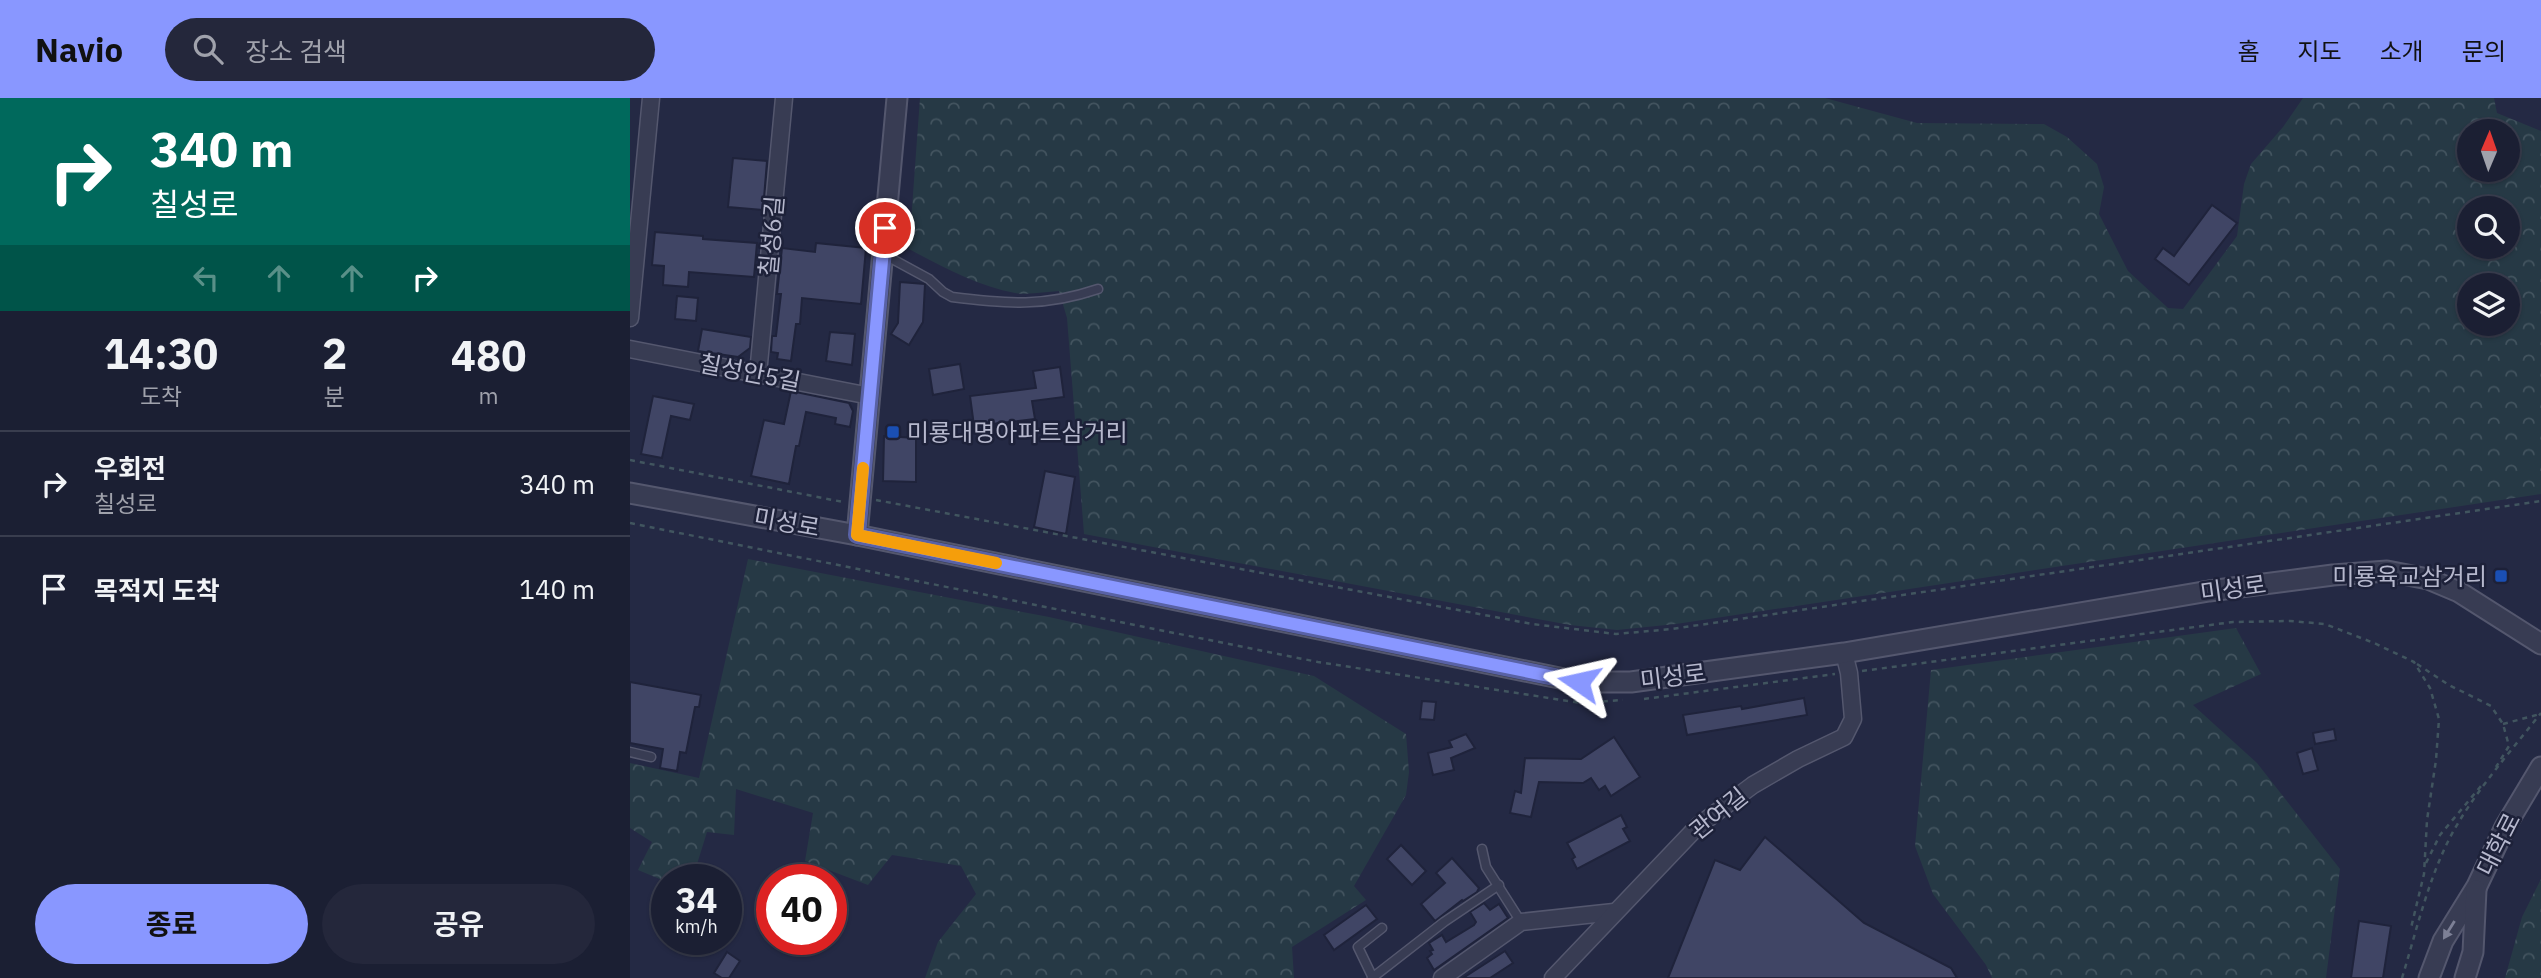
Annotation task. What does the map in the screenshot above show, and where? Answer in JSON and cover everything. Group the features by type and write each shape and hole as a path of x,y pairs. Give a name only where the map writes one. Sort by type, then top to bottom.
{"street":[{"path":"630,318 651,98"},
{"name":"칠성6길","path":"758,374 784,98"},
{"path":"857,535 897,98"},
{"name":"칠성안5길","path":"630,349 870,396"},
{"name":"미성로","path":"630,493 857,535 1579,682 1632,682 1843,653 2209,592 2333,575 2387,571 2428,579 2459,592 2541,644"},
{"name":"관여길","path":"1553,978 1698,825 1753,785 1844,737 1853,719 1849,673 1843,653"},
{"name":"대학로","path":"2429,978 2442,941 2477,886 2505,827 2541,767"},
{"name":"대학로","path":"2465,978 2473,952 2477,886"},
{"path":"1442,978 1521,922 1614,912"}],"lane":[{"path":"883,254 929,279 953,297 1045,302 1098,289"},
{"path":"630,752 651,757"},
{"path":"1482,849 1486,867 1521,922"},
{"path":"1382,928 1358,947 1372,977 1499,885"}],"path":[{"path":"630,460 850,503 860,497 1532,625 1616,634 1672,629 2541,500"},
{"path":"630,523 1318,662 1581,704 1630,700"},
{"path":"1642,699 2233,622 2325,624 2414,662 2449,685 2491,706 2503,724 2509,746 2486,781 2440,835 2424,866"},
{"path":"2411,928 2424,866 2439,719 2430,688 2414,662"},
{"path":"2503,724 2540,713"},
{"path":"2402,978 2437,867 2454,830 2481,789 2540,713"}],"green space":[{"path":"920,98 1825,98 1917,123 2044,124 2067,137 2097,164 2104,187 2099,214 2128,271 2168,308 2183,309 2237,236 2244,184 2251,164 2283,127 2303,98 2494,98 2497,113 2512,119 2457,119 2457,182 2520,182 2520,122 2541,131 2541,494 1676,624 1617,630 1570,625 1084,534 1067,318 1059,291 1026,294 1001,290 909,249"},
{"path":"748,559 1049,617 1314,676 1406,734 1409,772 1406,795 1354,886 1366,900 1292,947 1294,978 925,978 938,942 976,894 961,866 892,855 868,885 847,877 847,864 813,864 805,861 813,813 736,789 734,835 707,832 697,864 651,864 651,875 638,870 652,842 630,828 630,763 699,778"},
{"path":"2236,628 2261,674 2193,705 2257,763 2340,869 2326,978 1992,978 1986,965 1933,894 1915,846 1931,670"},
{"path":"2541,879 2541,978 2505,978 2522,917"}],"building":[{"path":"733,158 767,161 763,210 728,207"},
{"path":"2212,205 2237,223 2189,285 2155,259 2163,248 2174,256"},
{"path":"655,232 757,243 754,277 689,272 688,287 663,285 664,266 652,265"},
{"path":"816,243 866,248 861,304 802,298 800,324 796,324 791,361 777,359 778,353 771,352 772,336 776,336 781,294 777,294 782,248 815,252"},
{"path":"900,282 925,284 923,322 909,345 891,334 898,323"},
{"path":"677,296 698,298 696,321 675,319"},
{"path":"702,329 751,337 750,348 738,357 698,351"},
{"path":"830,332 855,334 852,365 826,361"},
{"path":"960,364 964,389 933,395 929,369"},
{"path":"1060,367 1064,397 1032,401 1035,419 974,426 970,396 1036,388 1033,371"},
{"path":"791,391 849,403 853,411 850,427 835,424 836,418 806,412 789,484 751,476 764,420 784,424"},
{"path":"653,396 694,404 690,420 671,416 662,458 641,454"},
{"path":"884,436 916,438 916,482 883,481"},
{"path":"1045,471 1075,477 1066,534 1034,527"},
{"path":"630,682 701,695 699,707 695,707 686,753 680,752 677,771 660,768 663,749 630,743"},
{"path":"1804,698 1807,715 1687,735 1683,715 1741,706 1742,709"},
{"path":"1422,701 1436,702 1434,720 1420,719"},
{"path":"2334,729 2336,740 2315,744 2313,733"},
{"path":"1466,734 1475,748 1451,758 1454,770 1433,775 1428,753 1452,747 1449,741"},
{"path":"1614,737 1640,777 1611,796 1605,786 1599,790 1591,778 1583,783 1539,782 1531,817 1510,813 1515,791 1521,793 1525,758 1581,759"},
{"path":"2312,748 2318,770 2303,774 2297,753"},
{"path":"1621,815 1627,827 1623,829 1630,841 1577,869 1572,859 1575,857 1567,843"},
{"path":"1765,837 1864,923 1951,968 1957,978 1668,978 1715,860 1740,870"},
{"path":"1401,845 1426,871 1412,885 1387,859"},
{"path":"1452,858 1479,888 1435,921 1421,904 1445,883 1436,873"},
{"path":"1484,903 1490,910 1499,904 1508,918 1434,970 1427,958 1433,950 1429,943 1442,935 1446,942 1474,925 1476,922 1470,912"},
{"path":"1366,905 1377,919 1334,950 1324,935"},
{"path":"2359,921 2391,926 2383,978 2351,978"},
{"path":"1505,951 1513,963 1490,978 1463,978"},
{"path":"725,955 731,955 740,961 729,978 722,978 714,973"}],"slow traffic":[{"path":"863,468 857,535 996,563"}],"place":[{"name":"미룡대명아파트삼거리","path":"893,432"},
{"name":"미룡육교삼거리","path":"2501,576"}],"route":[{"path":"885,228 857,535 1579,682"}]}
